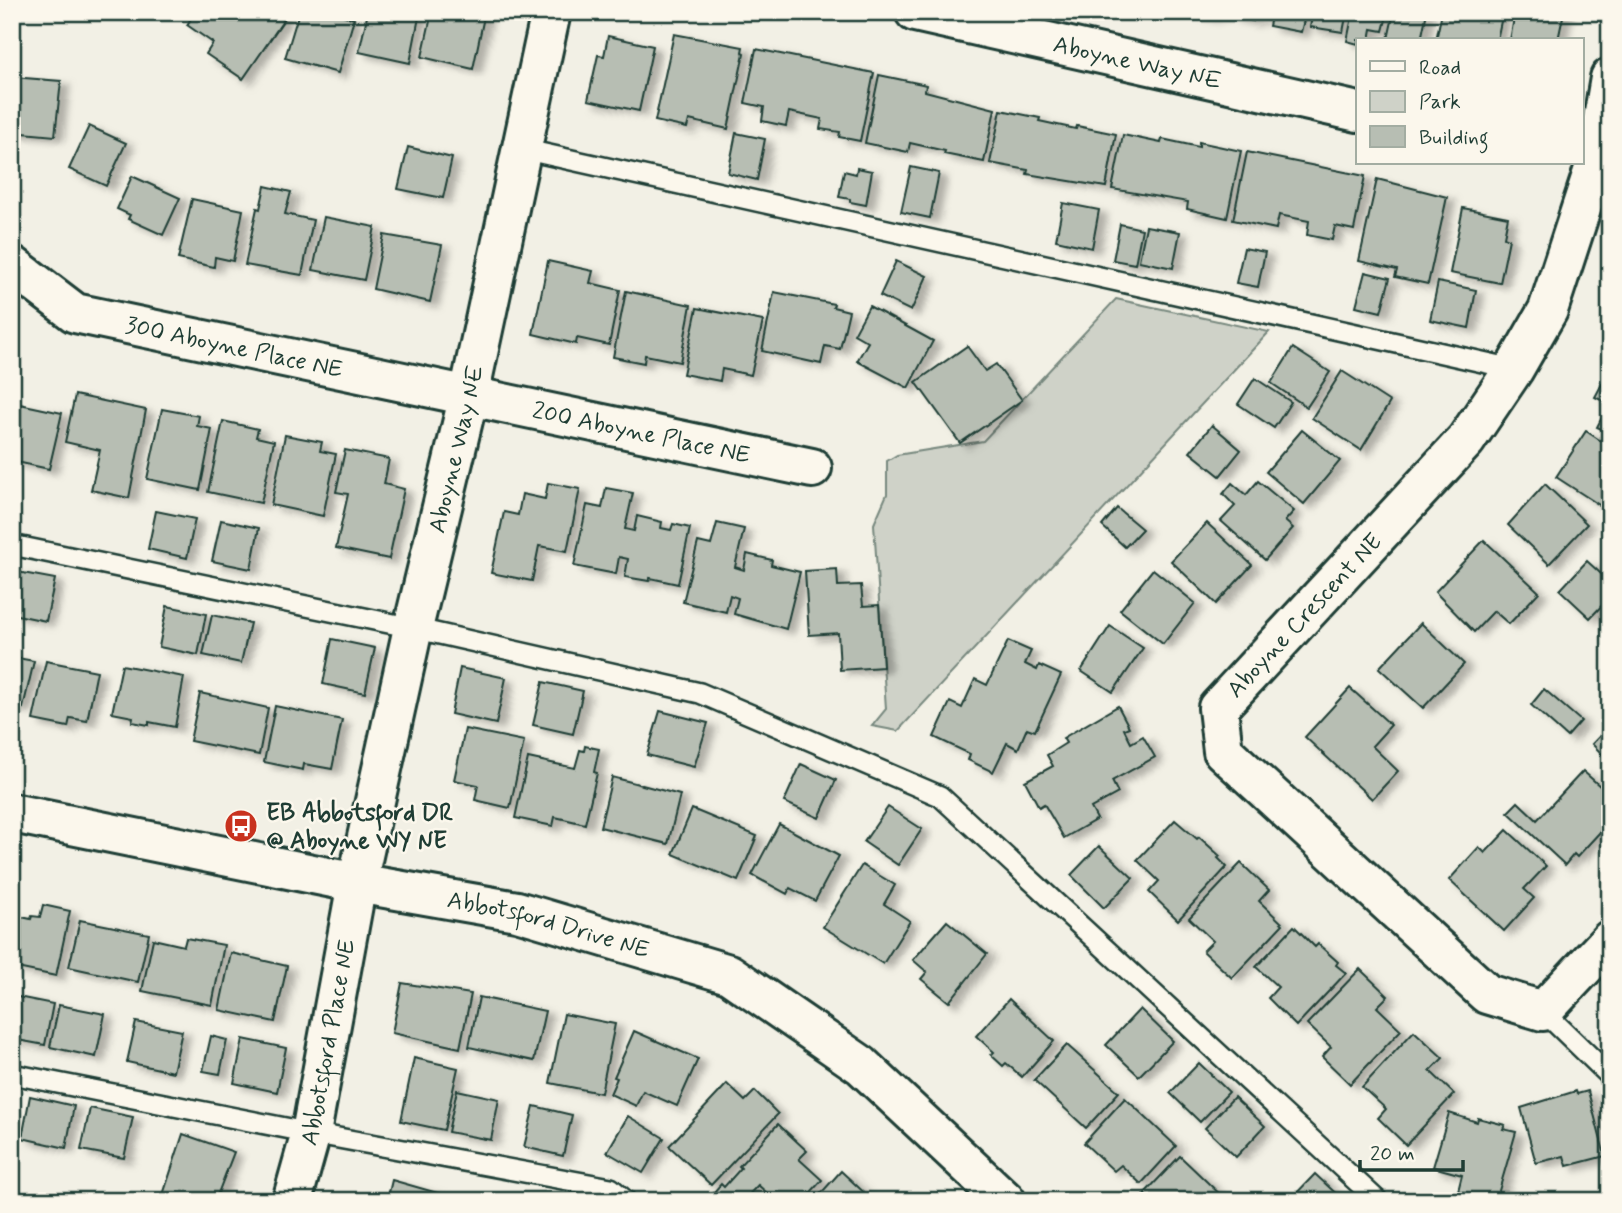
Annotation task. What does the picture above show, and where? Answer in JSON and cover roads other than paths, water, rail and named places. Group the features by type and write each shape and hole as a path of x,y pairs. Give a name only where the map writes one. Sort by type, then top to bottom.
{"street":[{"name":"Aboyne Way NE","path":"357,883 413,628 469,394 551,12"},
{"name":"Aboyne Way NE","path":"915,12 1356,113"},
{"path":"1595,166 1610,78"},
{"name":"Aboyne Crescent NE","path":"1543,1012 1487,994 1223,751 1218,708 1466,440 1514,369 1548,310 1595,166"},
{"name":"300 Aboyne Place NE","path":"12,265 75,313 469,394"},
{"name":"200 Aboyne Place NE","path":"469,394 812,468"},
{"name":"Abbotsford Drive NE","path":"12,813 357,883 517,911 729,974 860,1065 985,1194"},
{"name":"Abbotsford Place NE","path":"292,1201 311,1133 357,883"},
{"path":"1543,1012 1610,940"}],"lane":[{"path":"522,149 1514,369"},
{"path":"12,545 413,628 700,693 940,796 1378,1201"},
{"path":"1543,1012 1610,1076"},
{"path":"12,1073 311,1133 611,1188 626,1201"}],"place":[{"name":"EB Abbotsford DR @ Aboyne WY NE","path":"241,826"}]}
